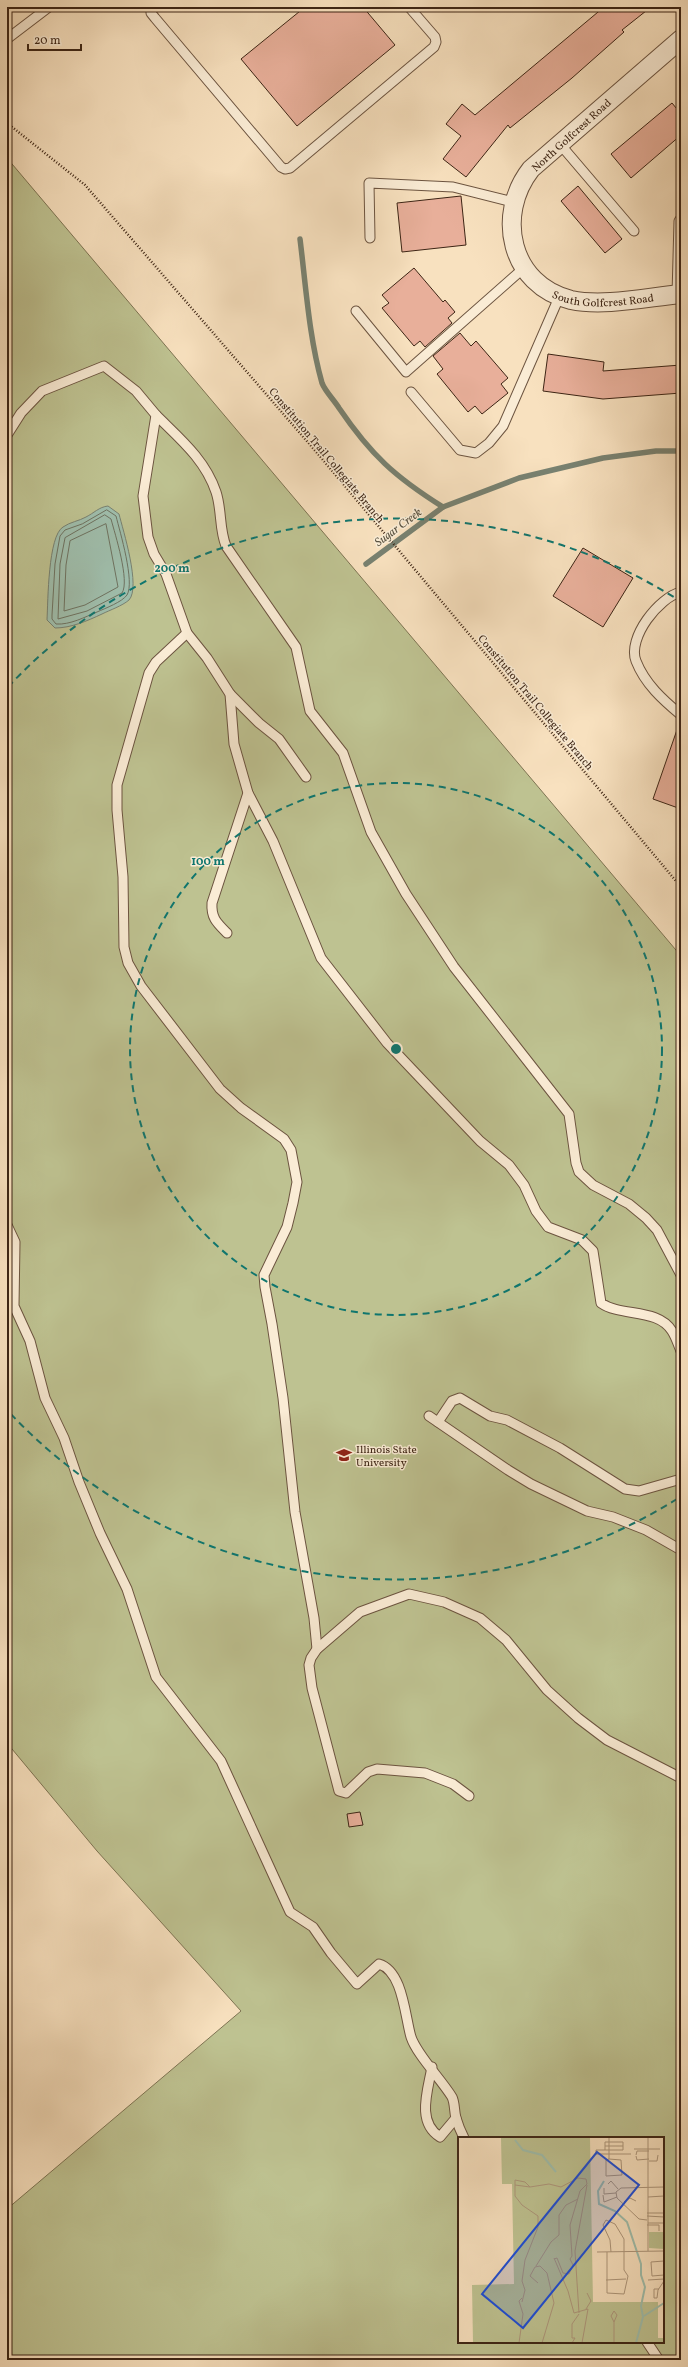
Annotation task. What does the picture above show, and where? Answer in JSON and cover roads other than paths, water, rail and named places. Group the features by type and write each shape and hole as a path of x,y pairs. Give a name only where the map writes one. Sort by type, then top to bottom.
{"street":[{"name":"North Golfcrest Road","path":"528,271 514,248 511,233 513,202 521,181 532,168 559,143 681,39"},
{"name":"South Golfcrest Road","path":"528,271 544,287 571,300 615,301 679,294"}],"lane":[{"path":"7,39 49,7"},
{"path":"151,7 151,13 155,18 281,167 285,169 290,168 434,47 436,42 435,37 409,7"},
{"path":"559,143 634,230"},
{"path":"370,238 370,184 453,187 513,202"},
{"path":"679,294 679,221 681,218"},
{"path":"356,311 406,372 528,271"},
{"path":"411,392 460,450 476,452 489,443 502,426 560,295"},
{"path":"7,435 26,407 42,391 104,366 136,391 156,415 193,451 211,478 221,512 222,535 226,546 252,581 296,647 310,711 343,753 371,832 406,894 454,967 569,1114 576,1163 579,1172 593,1185 629,1204 646,1218 657,1230 681,1275"},
{"path":"156,415 145,476 144,510 148,537 154,554 166,574 188,633 207,658 230,694 259,723 279,739 306,777"},
{"path":"681,592 671,594 649,615 637,639 635,660 656,694 681,715"},
{"path":"188,633 156,662 148,673 117,785 117,810 123,877 124,947 128,963 141,986 220,1089 241,1108 284,1139 291,1150 297,1182 293,1203 287,1227 264,1275 283,1398 295,1512 313,1611 317,1649"},
{"path":"230,694 234,744 248,793 273,842 321,958 387,1043 480,1141 509,1165 524,1185 536,1211 548,1227 582,1240 593,1251 601,1303 609,1309 659,1320 672,1330 681,1351"},
{"path":"227,933 217,923 212,914 212,903 248,793"},
{"path":"7,1225 15,1242 14,1306 30,1340 45,1398 64,1438 79,1482 100,1533 127,1589 156,1676 222,1761 290,1912 313,1927 331,1953 357,1984 379,1964 385,1966 396,1979 417,2050 432,2067 453,2099 456,2118 464,2137"},
{"path":"438,1422 452,1401 460,1398 490,1416 507,1420 560,1448 625,1489 639,1491 681,1479"},
{"path":"429,1416 531,1484 587,1511 613,1518 646,1530 681,1550"},
{"path":"469,1796 453,1784 424,1773 377,1769 368,1772 349,1791 341,1793 336,1786 331,1755 312,1688 309,1665 311,1658 317,1649 352,1618 376,1605 409,1594 444,1602 480,1618 494,1629 524,1660 547,1690 578,1718 607,1740 681,1778"},
{"path":"432,2067 425,2115 428,2126 440,2137 456,2118"},
{"path":"648,2343 659,2360"}],"water":[{"path":"108,506 119,514 130,558 133,583 132,593 129,600 85,622 55,628 47,620 50,570 54,543 58,533 66,525"}],"waterway":[{"path":"300,239 311,330 323,386 351,425 373,452 397,475 443,507 519,478 603,458 656,451 681,451"},
{"name":"Sugar Creek","path":"366,564 443,507"}],"place":[{"name":"Illinois State University","path":"344,1455"}]}
